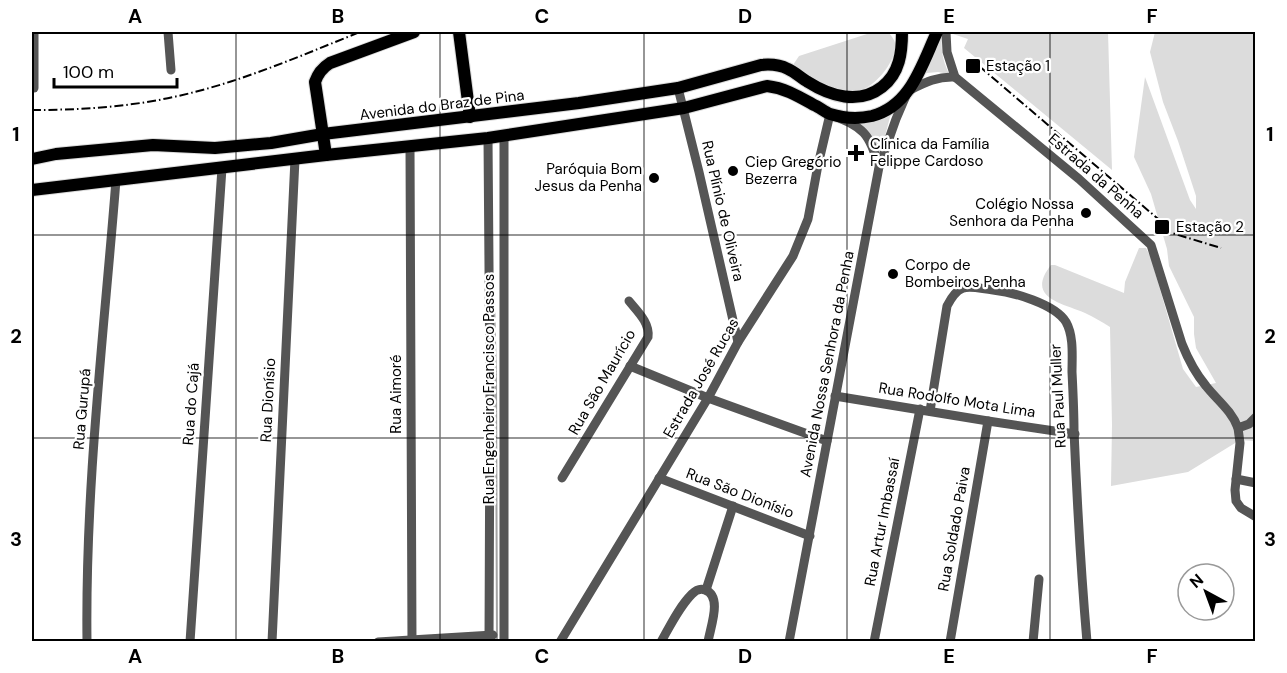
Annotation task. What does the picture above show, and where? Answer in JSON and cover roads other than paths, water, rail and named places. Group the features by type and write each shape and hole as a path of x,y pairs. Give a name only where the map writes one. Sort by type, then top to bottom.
{"main road":[{"path":"326,155 315,82 323,68 330,63 414,32"},
{"path":"459,32 470,117"},
{"name":"Avenida do Braz de Pina","path":"32,159 56,154 153,145 215,148 271,143 323,134 579,103 678,88 769,64 787,68 809,83 836,96 856,98 877,91 894,74 900,59 902,32"},
{"path":"32,190 504,136 684,108 767,86 791,92 830,114 854,118 881,113 893,106 908,91 938,32"}],"street":[{"path":"34,32 34,88"},
{"path":"168,32 171,69"},
{"path":"879,167 908,91 935,78 955,77 947,52 946,32"},
{"name":"Estrada da Penha","path":"955,77 1079,179 1151,245 1187,359 1205,386 1230,412 1238,428"},
{"name":"Rua Plínio de Oliveira","path":"678,88 738,342"},
{"name":"Avenida Nossa Senhora da Penha","path":"789,642 879,167 872,142 867,136 849,122 830,114"},
{"name":"Estrada José Rucas","path":"560,642 708,398 738,342 784,271 801,238 808,219 830,114"},
{"name":"Rua Engenheiro Francisco Passos","path":"497,637 497,395 504,136"},
{"name":"Rua Engenheiro Francisco Passos","path":"488,138 497,395 497,637"},
{"name":"Rua Aimoré","path":"410,147 412,640"},
{"name":"Rua Dionísio","path":"272,642 295,159"},
{"name":"Rua do Cajá","path":"190,642 222,168"},
{"path":"488,175 504,175"},
{"name":"Rua Gurupá","path":"87,642 91,483 116,180"},
{"name":"Rua Paul Muller","path":"925,410 947,306 953,294 959,289 966,287 1007,291 1025,296 1050,308 1066,322 1071,340 1087,642"},
{"name":"Rua São Maurício","path":"562,478 648,337 649,333 643,319 630,301"},
{"path":"630,366 708,398 827,441"},
{"name":"Rua Rodolfo Mota Lima","path":"835,396 1075,434"},
{"name":"Rua Artur Imbassaí","path":"874,642 925,410"},
{"path":"1256,417 1249,424 1238,428 1240,443 1235,490 1237,504 1256,517"},
{"name":"Rua Soldado Paiva","path":"950,642 988,421"},
{"name":"Rua São Dionísio","path":"659,478 810,536"},
{"path":"1236,479 1256,483"},
{"path":"706,590 733,506"},
{"path":"1034,642 1039,579"},
{"path":"661,642 692,594 698,589 706,590 714,597 715,604 708,642"},
{"path":"378,642 497,637"}],"waterway":[{"path":"494,300 497,642"}],"railway":[{"path":"32,110 105,107 178,96 247,76 360,32"},
{"path":"979,66 1164,224"},
{"path":"1162,230 1221,248"}],"place":[{"name":"Estação 1","path":"973,66"},
{"name":"Clínica da Família Felippe Cardoso","path":"856,153"},
{"name":"Ciep Gregório Bezerra","path":"733,171"},
{"name":"Paróquia Bom Jesus da Penha","path":"654,178"},
{"name":"Colégio Nossa Senhora da Penha","path":"1086,213"},
{"name":"Estação 2","path":"1162,227"},
{"name":"Corpo de Bombeiros Penha","path":"893,274"}]}
